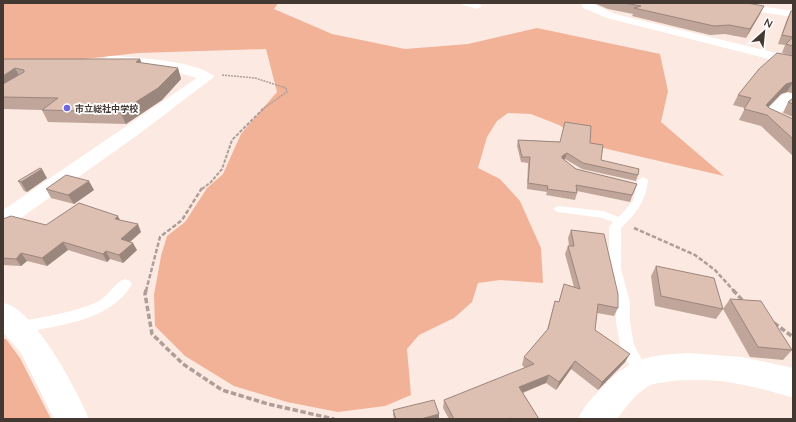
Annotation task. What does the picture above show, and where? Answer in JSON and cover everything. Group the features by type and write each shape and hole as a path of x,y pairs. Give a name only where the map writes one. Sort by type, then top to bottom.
{"street":[{"path":"466,3 477,6"},
{"path":"720,3 793,14"},
{"path":"583,4 611,16 793,61"},
{"path":"92,60 136,60 175,67 208,76"},
{"path":"3,220 208,76"},
{"path":"793,100 787,98 770,114 793,126"},
{"path":"7,318 32,344 72,419"},
{"path":"595,419 623,387 641,373 662,368 690,367 739,371 793,383"}],"lane":[{"path":"639,184 635,208 615,227 615,269 623,302 623,322 627,344 641,373"},
{"path":"558,209 603,215 621,221"},
{"path":"7,318 80,312 106,304 120,292 125,284"}],"path":[{"path":"208,76 237,75 249,77 281,85 286,88 287,92 257,113 232,140 222,169 211,182 203,187 182,220 160,237 145,294 152,334 183,364 222,390 268,404 334,419"},
{"path":"621,221 637,230 689,251 704,261 720,275 729,288 747,304"},
{"path":"770,321 793,337"}],"shaded area":[{"path":"3,3 278,3 274,9 332,34 405,49 468,44 537,28 660,54 668,91 661,122 724,176 590,145 559,125 531,114 508,113 497,121 487,137 478,168 500,179 520,201 541,248 543,283 500,280 478,283 472,302 454,318 419,335 407,349 411,395 385,406 338,412 287,402 234,386 185,356 155,326 154,295 161,256 167,236 185,222 207,188 223,174 241,134 277,92 266,49 138,53 3,68"},
{"path":"3,339 6,339 20,358 51,419 3,419"}],"building":[{"path":"624,3 747,3 764,6 750,29 729,25 714,26 634,8 641,6"},
{"path":"791,11 793,11 793,37 782,35"},
{"path":"793,37 793,46 786,44"},
{"path":"777,53 793,56 793,82 786,84 766,105 769,108 793,119 793,139 767,115 744,109 751,98 738,95 759,69"},
{"path":"3,59 140,59 136,62 178,68 158,88 120,112 42,110 58,98 3,97 3,84 24,72 24,70 15,68 3,76"},
{"path":"793,98 793,104 788,102"},
{"path":"565,122 591,126 590,143 603,145 601,160 639,169 638,175 583,163 567,153 562,156 562,158 576,169 637,184 632,195 576,185 577,193 547,189 548,186 528,183 530,157 522,157 518,140 560,142"},
{"path":"40,168 42,169 21,182 18,181"},
{"path":"66,175 89,181 68,195 46,189"},
{"path":"79,203 118,216 115,219 138,224 121,239 133,243 119,255 106,251 103,254 63,242 42,258 21,253 16,259 3,258 3,219 11,216 46,225"},
{"path":"571,230 604,234 618,294 618,308 598,304 595,330 630,354 602,382 575,361 559,382 549,375 519,387 539,419 454,419 444,400 534,364 524,357 548,329 555,301 559,302 564,284 580,289 568,246 574,246"},
{"path":"656,266 714,278 723,309 661,296"},
{"path":"730,299 761,301 792,350 758,347"},
{"path":"434,400 439,414 421,419 396,419 393,410"}],"place":[{"name":"市立総社中学校","path":"67,108"}]}
